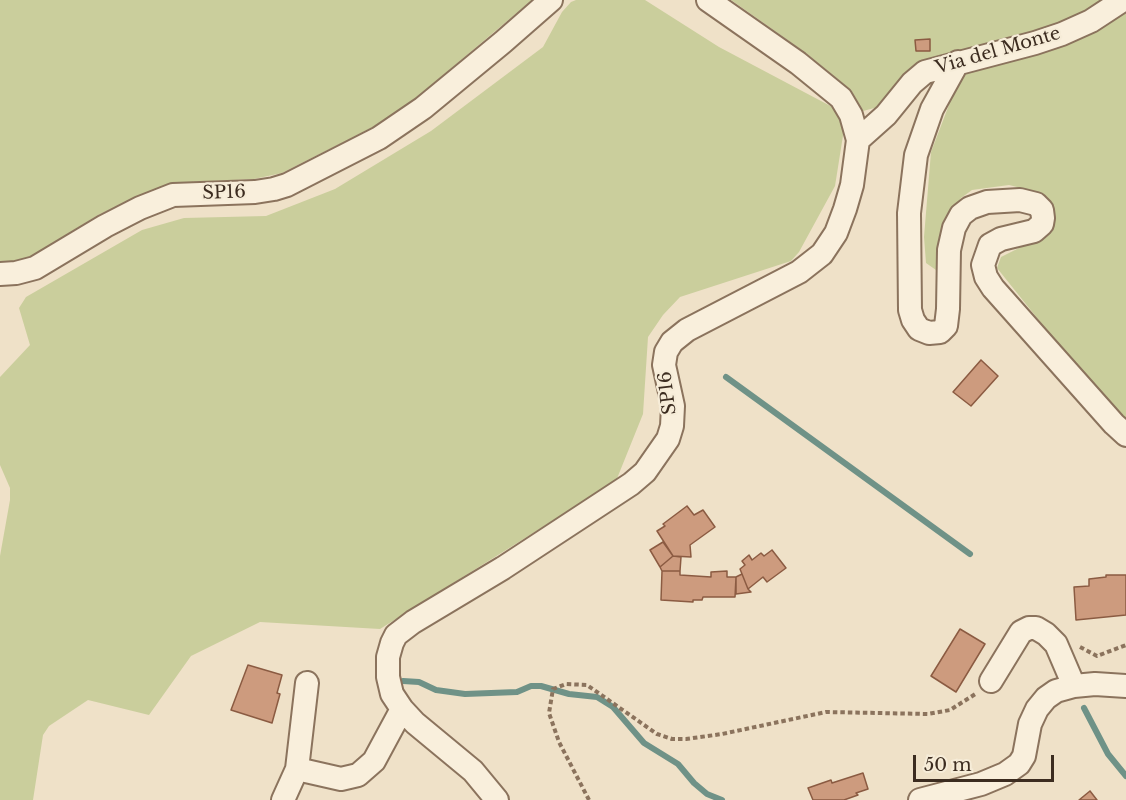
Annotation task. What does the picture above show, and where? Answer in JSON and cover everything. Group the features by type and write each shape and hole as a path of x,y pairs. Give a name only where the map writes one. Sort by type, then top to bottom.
{"street":[{"name":"SP16","path":"0,274 35,268 105,226 140,208 173,195 255,192 287,185 379,138 423,108 551,0"},
{"name":"SP16","path":"497,800 472,771 415,723 392,694 388,678 388,657 396,635 412,622 503,568 631,484 645,472 668,439 672,426 673,406 664,365 666,352 672,342 687,330 799,272 822,254 836,233 852,185 858,140 851,116 841,98 798,63 708,0"},
{"name":"Via del Monte","path":"858,140 886,115 912,83 925,72 1062,34 1090,21 1123,0"},
{"path":"958,63 932,109 916,155 909,213 910,310 913,320 919,329 929,333 940,332 946,326 949,250 954,228 961,215 970,208 987,202 1020,200 1036,204 1042,210 1042,224 1034,231 1001,239 990,245 983,265 986,277 993,288 1126,435"},
{"path":"991,681 1021,632 1029,628 1036,628 1056,644 1074,686"},
{"path":"283,800 297,770 307,683"},
{"path":"920,800 981,784 1005,774 1018,764 1024,756 1030,724 1037,709 1046,698 1056,692 1074,686 1112,684 1126,686"},
{"path":"297,770 341,779 358,775 374,761 402,709"}],"path":[{"path":"1056,644 1075,645 1097,656 1126,645"},
{"path":"589,800 559,742 549,713 553,689 566,684 587,686 615,703 657,734 672,739 686,739 722,734 826,712 928,714 950,710 968,700 991,681"}],"green space":[{"path":"0,0 532,0 416,98 373,127 282,173 254,179 171,183 98,215 30,257 14,261 0,261"},
{"path":"576,0 645,0 719,47 838,110 845,123 835,186 799,252 791,261 680,297 663,315 648,337 643,414 616,481 380,629 260,622 191,656 149,715 88,700 49,726 43,735 33,800 0,800 0,556 10,488 0,465 0,377 30,345 19,308 26,297 142,230 184,218 266,216 335,189 431,131 543,47 562,12"},
{"path":"731,0 1104,0 1058,24 920,61 904,75 878,107 863,111 851,90 806,53"},
{"path":"1126,8 1126,420 1090,384 997,268 1001,257 1045,235 1045,201 1037,192 1009,185 972,190 961,198 942,231 936,270 926,263 924,237 931,152 960,76"}],"building":[{"path":"930,39 930,51 916,51 915,40"},
{"path":"981,360 998,376 971,406 953,392"},
{"path":"687,506 694,515 703,510 715,527 690,545 691,557 673,556 657,531"},
{"path":"663,542 673,556 660,567 650,550"},
{"path":"772,550 786,568 767,582 763,577 748,589 740,569 745,565 742,561 749,555 752,560 761,553 764,556"},
{"path":"673,556 681,557 680,571 662,571 660,567"},
{"path":"662,571 680,571 680,575 711,577 711,572 727,571 727,577 736,577 735,597 703,597 702,600 693,600 693,602 661,600"},
{"path":"742,574 751,592 736,594 736,577"},
{"path":"1106,575 1126,575 1126,615 1076,620 1074,587 1089,586 1089,579 1106,577"},
{"path":"960,629 985,644 956,692 931,676"},
{"path":"248,665 282,675 277,693 280,694 272,723 231,710"},
{"path":"863,773 868,789 844,800 813,800 808,788 831,780 832,783"},
{"path":"1090,791 1097,800 1079,800"}],"waterway":[{"path":"726,377 970,554"},
{"path":"403,681 419,682 436,690 465,694 517,692 531,686 541,686 569,694 597,697 613,707 644,743 678,764 707,794 722,800"},
{"path":"1084,708 1108,754 1126,776"}]}
